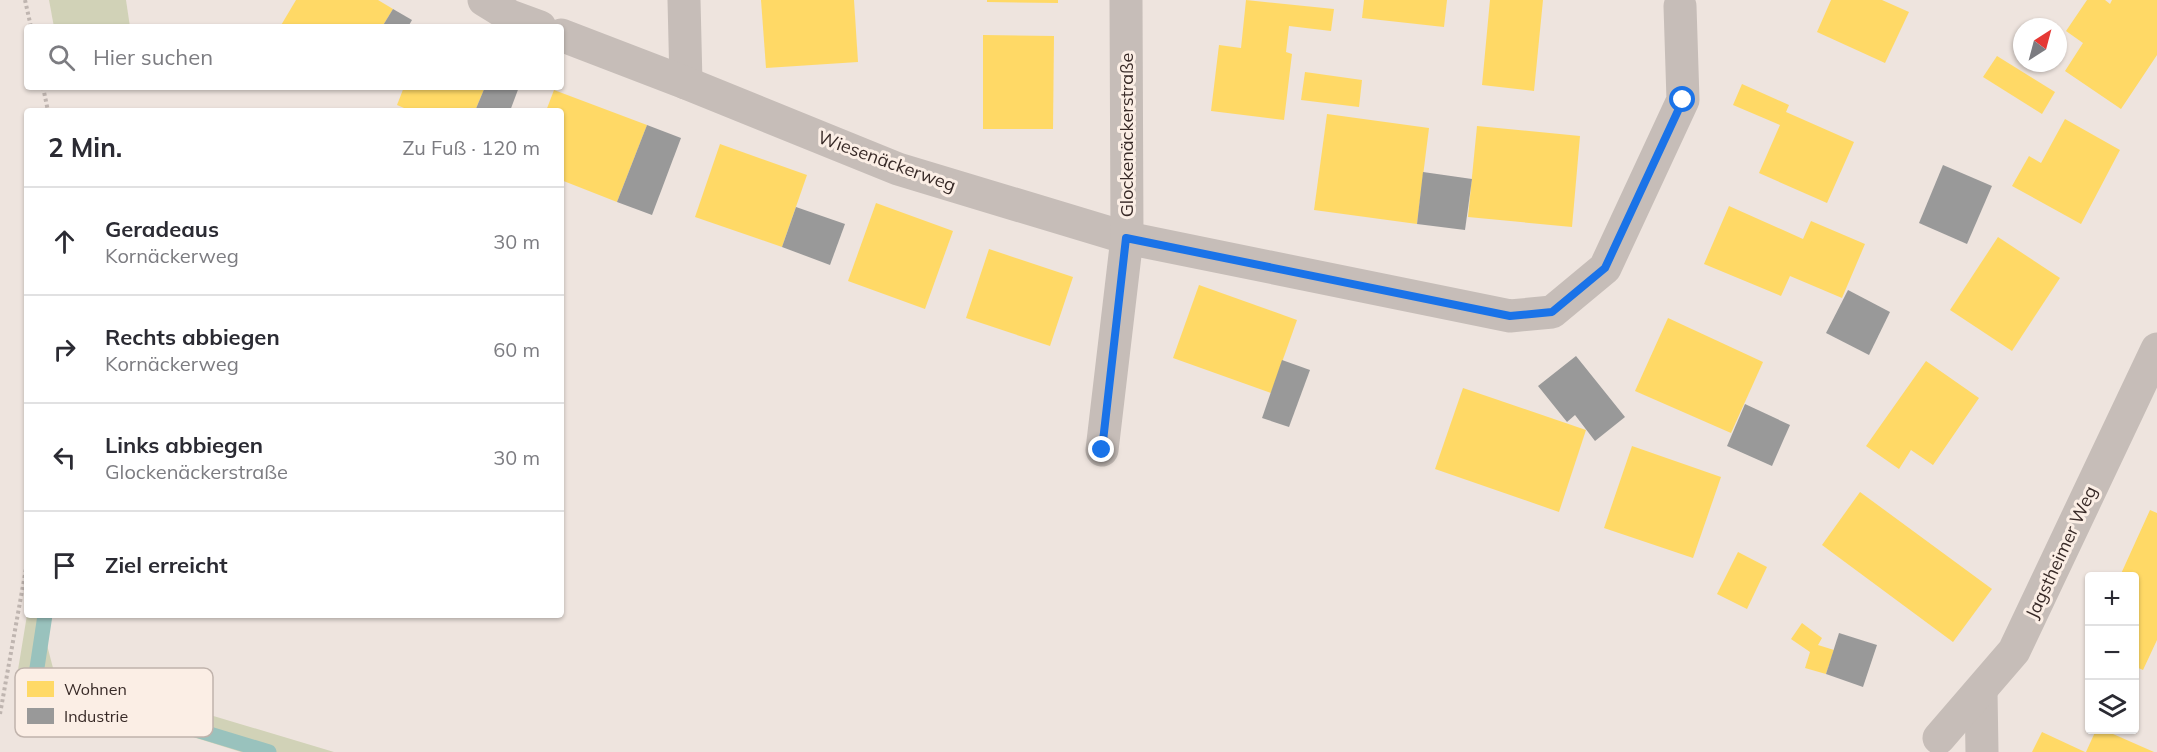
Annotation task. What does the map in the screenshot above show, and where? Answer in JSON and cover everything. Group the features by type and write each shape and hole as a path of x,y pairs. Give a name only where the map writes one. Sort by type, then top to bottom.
{"street":[{"path":"484,0 510,16 532,24"},
{"path":"684,0 686,83"},
{"name":"Glockenäckerstraße","path":"1102,450 1126,238 1126,0"},
{"name":"Wiesenäckerweg","path":"564,36 686,83 898,170 1126,238 1510,316 1552,312 1605,268 1683,100 1680,6"},
{"name":"Jagstheimer Weg","path":"1939,738 2014,651 2157,349"},
{"path":"1981,691 1982,752"}],"path":[{"path":"25,0 30,24"},
{"path":"44,90 47,108"},
{"path":"0,714 24,581"}],"green space":[{"path":"49,0 126,0 130,24 53,24"},
{"path":"27,618 52,618 47,645 53,668 18,668"},
{"path":"213,716 334,752 241,752 193,737 213,737"}],"building: Wohnen":[{"path":"296,0 378,0 393,9 384,24 282,24"},
{"path":"761,0 854,0 858,62 766,68"},
{"path":"987,0 1058,0 1058,3 987,2"},
{"path":"1246,0 1334,9 1331,31 1289,26 1286,52 1292,54 1284,120 1211,111 1219,45 1241,48"},
{"path":"1364,0 1447,0 1444,27 1362,18"},
{"path":"1490,0 1543,0 1534,91 1482,85"},
{"path":"1831,0 1882,0 1909,12 1885,63 1817,32"},
{"path":"2087,0 2105,0 2110,4 2112,0 2157,0 2157,55 2121,109 2066,72 2083,43 2067,30"},
{"path":"983,35 1054,36 1053,129 983,129"},
{"path":"1997,56 2013,66 2013,72 2023,72 2055,92 2042,114 1983,77"},
{"path":"1305,72 1362,80 1359,107 1301,100"},
{"path":"1742,84 1789,105 1786,112 1854,142 1827,203 1759,173 1780,125 1733,105"},
{"path":"403,90 484,90 476,108 404,108 397,105"},
{"path":"554,90 647,125 617,202 564,181 564,108 547,108"},
{"path":"1327,114 1429,128 1417,224 1314,210"},
{"path":"2065,119 2120,150 2081,224 2012,186 2029,156 2041,163"},
{"path":"1477,126 1580,136 1572,227 1468,217"},
{"path":"720,144 807,175 782,247 695,217"},
{"path":"876,203 953,231 925,309 848,281"},
{"path":"1729,206 1803,239 1811,221 1865,244 1842,298 1790,276 1781,296 1704,264"},
{"path":"1998,237 2060,278 2012,351 1950,310"},
{"path":"989,249 1073,277 1050,346 966,318"},
{"path":"1199,285 1297,320 1271,393 1173,358"},
{"path":"1668,318 1763,362 1731,433 1635,391"},
{"path":"1926,361 1979,398 1933,465 1911,450 1899,469 1866,446"},
{"path":"1463,388 1586,430 1559,512 1435,469"},
{"path":"1632,446 1721,477 1693,558 1604,528"},
{"path":"1860,492 1992,589 1953,642 1822,545"},
{"path":"2150,510 2157,513 2157,640 2143,670 2139,668 2139,572 2122,572"},
{"path":"1738,552 1767,567 1747,609 1717,594"},
{"path":"1802,623 1822,638 1818,645 1834,650 1826,674 1805,668 1810,652 1791,639"},
{"path":"2042,732 2085,752 2032,752"},
{"path":"2094,734 2113,734 2154,752 2086,752"}],"building: Industrie":[{"path":"393,9 412,20 410,24 384,24"},
{"path":"484,90 518,90 511,108 476,108"},
{"path":"647,125 681,138 652,215 617,202"},
{"path":"1943,165 1992,186 1967,244 1919,223"},
{"path":"1423,172 1472,179 1465,230 1417,224"},
{"path":"796,207 845,224 830,265 782,247"},
{"path":"1848,290 1890,312 1869,355 1826,333"},
{"path":"1576,356 1625,417 1595,441 1575,415 1567,422 1538,386"},
{"path":"1282,360 1310,370 1289,427 1262,418"},
{"path":"1745,404 1790,425 1772,466 1727,446"},
{"path":"1839,633 1877,645 1863,687 1826,674"}],"waterway":[{"path":"37,668 45,618"},
{"path":"213,735 269,752"}],"route":[{"path":"1102,450 1126,238 1510,316 1552,312 1605,268 1683,100"}]}
